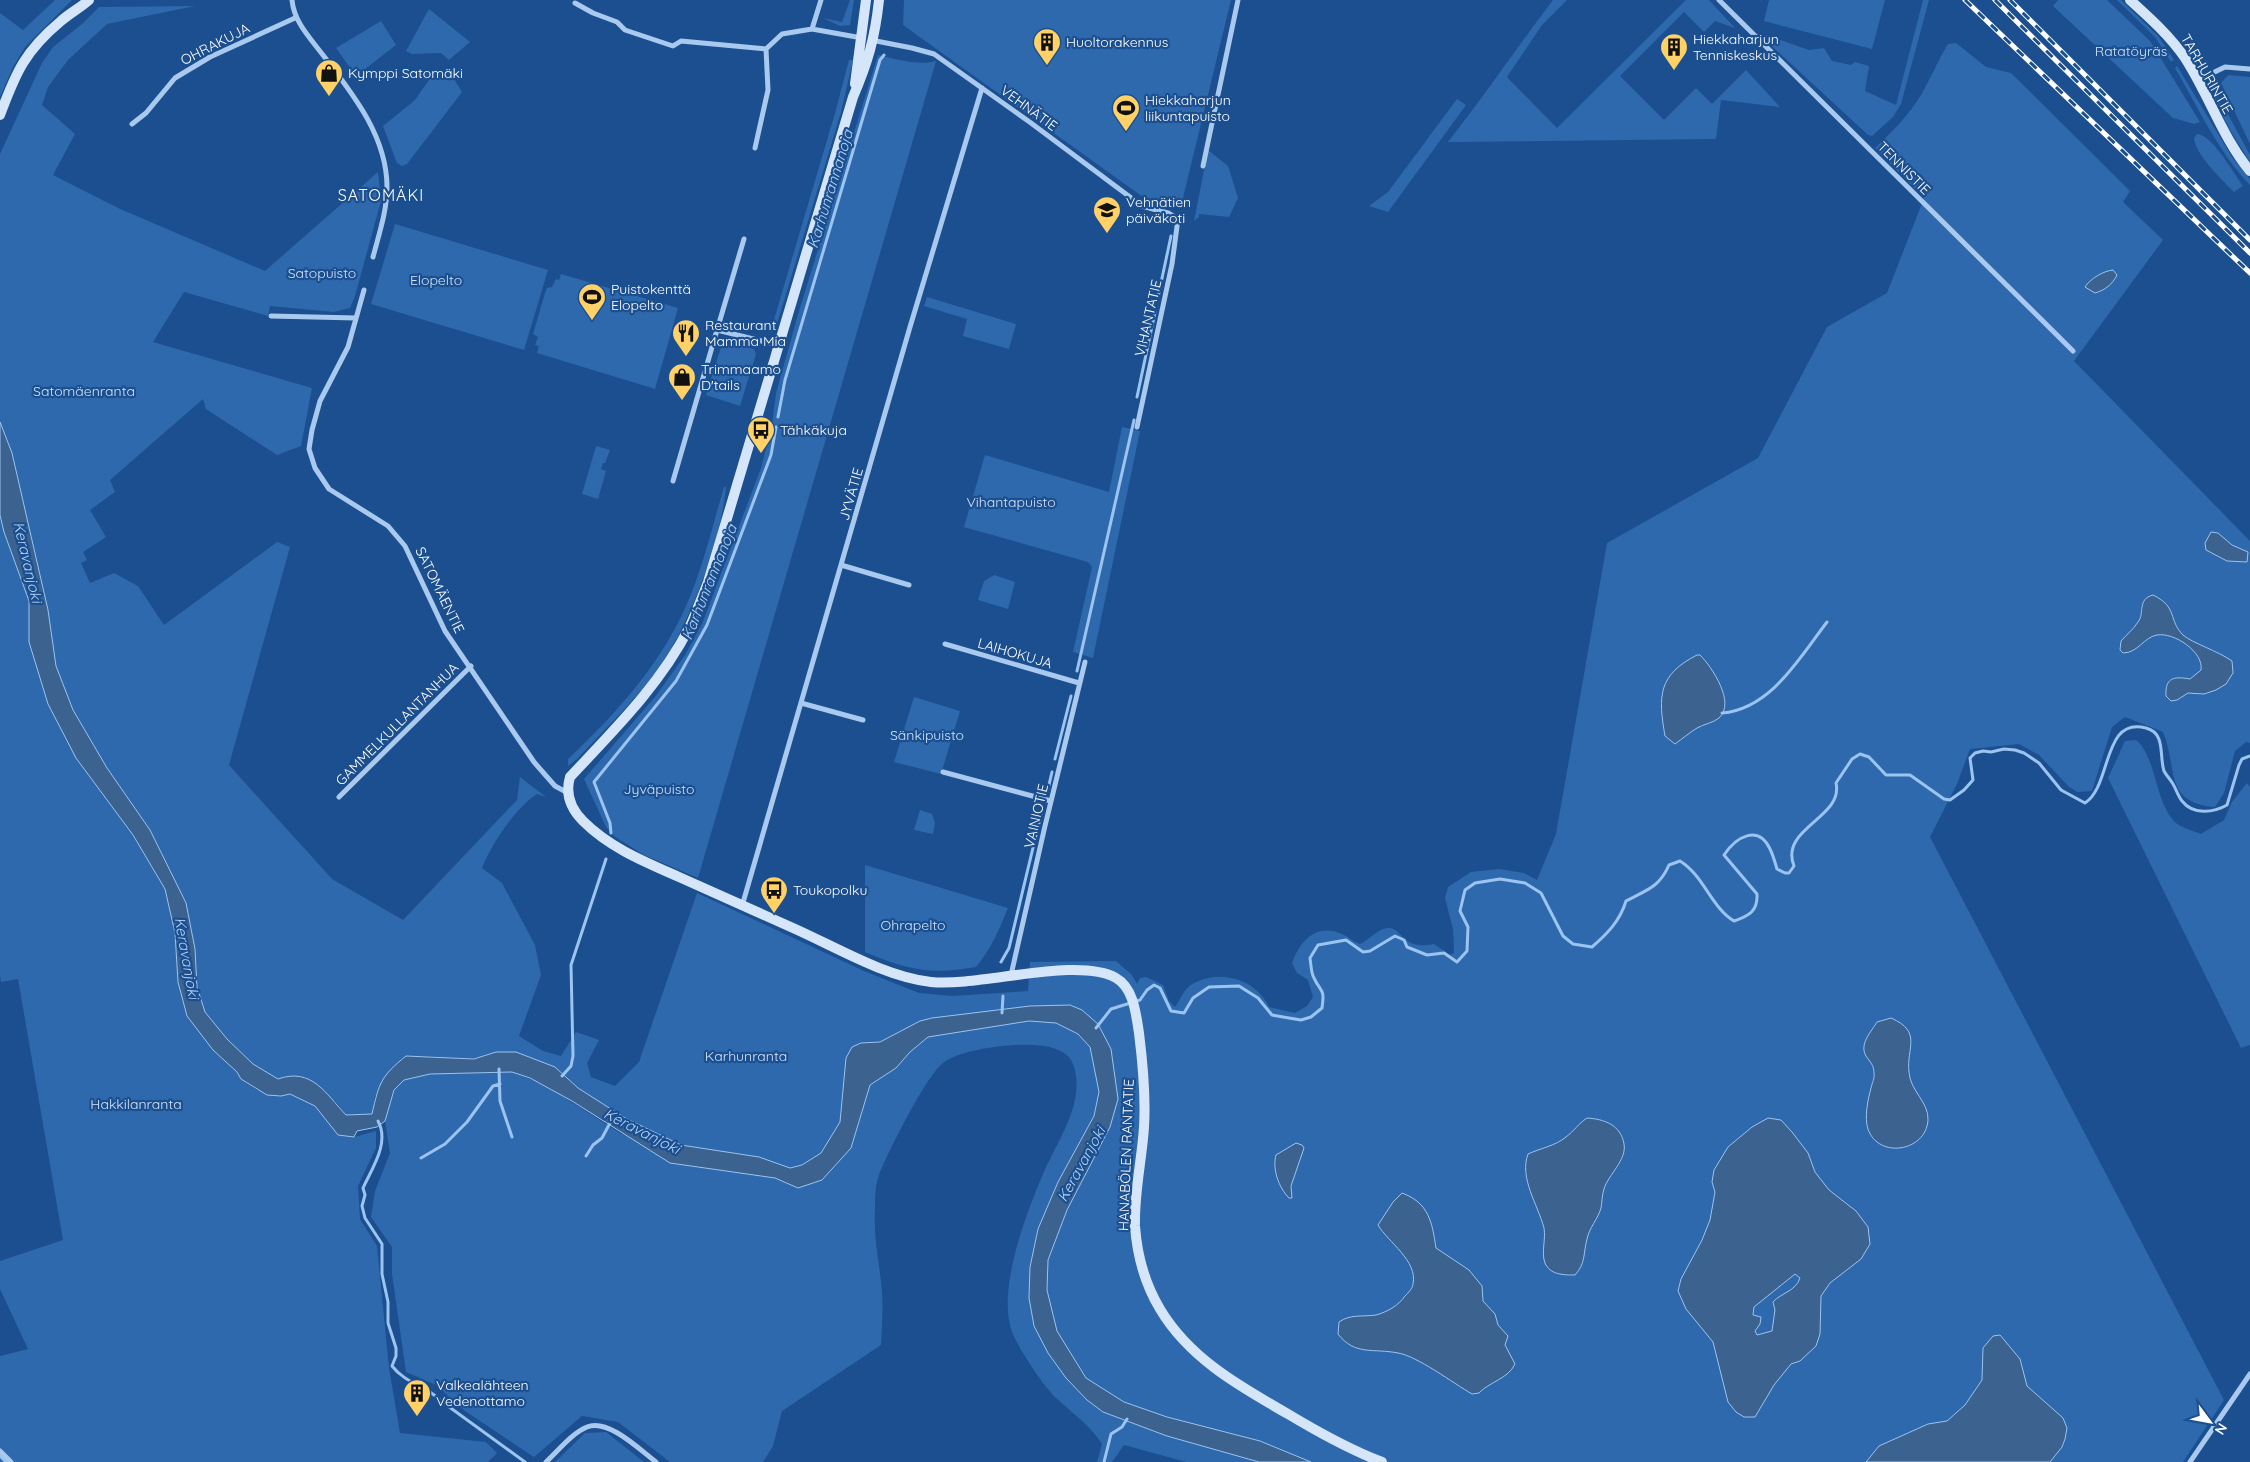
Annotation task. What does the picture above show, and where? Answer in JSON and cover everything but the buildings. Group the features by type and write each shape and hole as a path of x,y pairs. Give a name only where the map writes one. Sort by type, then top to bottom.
{"street":[{"path":"63,19 80,0"},
{"path":"0,115 13,81 26,55 44,35 89,0"},
{"path":"292,0 295,18 358,103 368,120 381,151 387,186 383,223 373,257"},
{"path":"575,4 617,22 625,30 673,46 681,41 766,49 782,34 812,28 821,0"},
{"path":"853,97 866,0"},
{"path":"568,793 570,777 645,695 668,663 689,628 708,582 853,97 874,41 879,0"},
{"path":"1203,166 1238,0"},
{"name":"TENNISTIE","path":"1719,0 2073,351"},
{"name":"TARHURINTIE","path":"2130,0 2170,37 2198,80 2241,160 2250,171"},
{"name":"OHRAKUJA","path":"132,124 146,113 175,78 210,57 295,18"},
{"name":"VEHNÄTIE","path":"812,28 934,54 1092,167 1142,206 1175,216"},
{"path":"755,148 768,90 766,49"},
{"path":"2198,80 2225,67 2250,69"},
{"name":"JYVÄTIE","path":"742,906 982,88"},
{"name":"VIHANTATIE","path":"1137,427 1179,224 1175,216"},
{"path":"673,481 744,239"},
{"name":"SATOMÄENTIE","path":"364,290 341,362 320,401 312,430 310,457 318,474 329,489 388,526 406,546 445,631 471,666 534,762 555,786 568,793"},
{"path":"270,316 356,318"},
{"path":"717,330 778,345"},
{"path":"841,565 909,585"},
{"name":"LAIHOKUJA","path":"945,644 1079,683"},
{"name":"VAINIOTIE","path":"1011,976 1050,802 1085,662"},
{"name":"GAMMELKULLANTANHUA","path":"339,797 471,666"},
{"path":"801,703 863,720"},
{"path":"943,772 1050,802"},
{"name":"HANABÖLEN RANTATIE","path":"568,793 569,804 584,822 622,851 865,961 914,980 969,982 1011,976 1094,971 1116,977 1130,994 1136,1015 1145,1098 1135,1222 1137,1245 1142,1267 1159,1307 1188,1346 1226,1377 1320,1433 1355,1452 1382,1462"},
{"path":"2190,1462 2250,1374"},
{"path":"546,1462 588,1426 606,1427 615,1431 656,1462"},
{"path":"0,1451 11,1462"}],"green space":[{"path":"55,0 72,0 25,47 13,67 0,97 0,13 23,30"},
{"path":"850,0 854,0 850,25 840,26 823,18 842,22"},
{"name":"Hiekkaharjun liikuntapuisto","path":"904,0 1231,0 1182,202 1174,200 1150,202 903,25"},
{"path":"1553,0 1567,0 1542,25 1507,77 1557,128 1686,0 1709,0 1735,28 1715,21 1704,32 1684,12 1620,76 1664,120 1696,88 1712,104 1746,70 1780,107 1721,100 1716,139 1448,142"},
{"path":"1769,0 1885,0 1872,49 1764,21"},
{"path":"1923,0 1929,0 1901,104 1893,117 1872,136 1868,135 1762,37 1766,35 1809,50 1824,48 1832,61 1851,65 1855,62 1869,66 1865,91 1896,105"},
{"name":"Ratatöyräs","path":"2058,0 2107,0 2150,41 2200,122 2194,124 2173,118 2053,6"},
{"path":"2117,0 2121,0 2159,37 2174,60 2171,62 2155,37"},
{"path":"195,6 107,24 68,60 48,87 42,105 75,134 53,175 118,208 265,271 378,172 381,201 350,308 334,312 270,306 268,316 184,292 153,342 312,388 301,446 277,455 206,409 203,399 110,480 115,492 90,510 106,537 83,552 87,560 81,563 90,583 114,573 138,586 164,625 277,542 290,547 229,765 332,879 403,920 517,800 520,777 546,797 537,794 521,808 498,838 482,868 502,883 535,945 541,975 519,1036 543,1051 561,1056 576,1032 599,1040 587,1063 591,1077 615,1086 639,1062 697,893 864,971 919,993 952,996 1028,991 1030,962 1116,961 1132,975 1137,984 1140,978 1146,977 1163,985 1169,1001 1175,1007 1184,992 1191,985 1212,977 1224,977 1235,979 1255,989 1269,1007 1295,1013 1307,1006 1313,997 1308,980 1297,973 1292,963 1306,940 1319,932 1336,932 1360,944 1380,930 1388,928 1397,931 1409,942 1423,945 1434,944 1450,955 1454,953 1453,929 1445,898 1448,887 1471,872 1499,869 1524,873 1537,880 1556,834 1607,543 1758,458 1827,327 1887,293 1924,198 1875,148 1900,123 1916,102 1925,89 1948,44 1956,43 1986,67 2011,73 2130,191 2123,202 2163,240 2074,361 2250,541 2250,743 2246,742 2235,751 2224,793 2215,807 2198,804 2187,799 2180,791 2175,782 2163,732 2125,717 2112,727 2092,791 2077,792 2068,786 2039,755 2019,744 1970,749 1957,784 1930,837 2224,1400 2183,1462 1311,1462 1260,1441 1167,1417 1124,1402 1086,1378 1057,1331 1047,1290 1048,1260 1067,1210 1110,1127 1111,1049 1098,1024 1082,1010 1030,1006 932,1018 920,1021 880,1042 861,1043 846,1058 840,1122 822,1153 802,1165 790,1168 759,1157 681,1145 625,1118 578,1088 559,1070 496,1052 474,1059 423,1056 375,1096 373,1114 346,1115 335,1101 287,1076 278,1079 253,1064 227,1039 205,1012 197,987 195,949 186,903 150,830 107,768 73,710 56,666 48,610 12,453 0,422 0,154 42,63 53,47 82,24 99,7"},
{"path":"429,9 470,42 449,60 441,53 412,54 406,51"},
{"path":"381,21 396,45 356,76 336,48"},
{"name":"Jyväpuisto","path":"878,55 922,63 936,61 698,878 644,855 614,836 606,827 584,779 655,697 685,655 702,624 761,468 772,425 776,393 799,311"},
{"path":"849,60 853,60 841,112 777,324 770,333 835,113"},
{"path":"2177,66 2232,157 2250,179 2250,185 2218,144 2175,68"},
{"path":"435,71 451,74 462,92 407,164 402,166 397,163 383,126 415,100"},
{"path":"2228,75 2250,77 2250,144 2221,83"},
{"path":"2217,94 2250,155 2250,162 2230,130 2213,96"},
{"path":"1457,99 1466,105 1388,212 1369,206 1388,192"},
{"path":"2197,134 2209,140 2216,147 2243,186 2234,192 2216,174 2199,152 2194,138"},
{"path":"1208,150 1228,166 1238,198 1229,217 1199,214 1199,217 1194,221"},
{"name":"Elopelto","path":"395,224 548,270 524,350 371,304"},
{"path":"561,274 678,308 655,389 537,353 539,346 535,345 538,337 533,334 545,293 547,288 552,287 556,279 559,280"},
{"path":"927,297 1016,324 1009,349 963,336 967,319 924,306"},
{"path":"725,343 754,349 756,354 740,406 706,395 721,347"},
{"name":"Vihantapuisto","path":"1122,427 1140,431 1093,658 1073,652 1092,567 1088,562 964,527 985,455 1109,492"},
{"path":"596,446 610,450 601,469 606,471 598,499 582,494"},
{"path":"724,487 726,487 723,508 711,555 693,603 672,647 652,678 632,702 568,766 568,759 603,725 650,669 675,628 697,577"},
{"name":"Hakkilanranta","path":"0,515 4,532 29,601 29,642 133,835 165,889 175,933 178,982 213,1050 237,1072 241,1079 257,1090 281,1096 290,1094 315,1106 338,1135 354,1137 376,1131 376,1148 358,1186 360,1219 377,1246 389,1368 400,1433 486,1442 497,1453 488,1462 0,1462 0,1356 28,1349 0,1289 0,1261 63,1240 18,979 1,982 0,975"},
{"path":"994,575 1015,582 1008,609 978,600 984,581"},
{"name":"Sänkipuisto","path":"914,697 960,711 941,774 894,762"},
{"path":"2136,740 2148,757 2163,804 2176,823 2185,828 2201,834 2224,820 2232,802 2247,783 2250,787 2250,1045 2241,1048 2108,778 2125,741"},
{"path":"920,810 932,814 935,823 933,834 914,830"},
{"name":"Ohrapelto","path":"865,865 1008,908 998,932 976,967 932,971 907,967 865,952"},
{"path":"1029,1021 1056,1023 1078,1034 1090,1047 1099,1092 1094,1116 1058,1182 1038,1229 1030,1267 1066,1378 1087,1400 1103,1412 1167,1436 1259,1462 1186,1462 1124,1445 1112,1462 1097,1462 1102,1444 1086,1425 1051,1393 1018,1345 1011,1329 1008,1312 1011,1272 1022,1230 1036,1190 1068,1120 1076,1092 1076,1078 1073,1064 1069,1057 1056,1049 1039,1045 998,1047 958,1055 943,1063 927,1083 899,1133 877,1183 875,1220 882,1292 881,1345 782,1411 773,1446 763,1462 670,1462 618,1422 582,1416 534,1457 465,1411 436,1385 406,1372 392,1274 392,1247 371,1217 375,1191 390,1153 385,1121 394,1090 404,1080 430,1074 512,1072 545,1085 620,1133 735,1172 775,1178 798,1188 851,1148 870,1085 896,1068 910,1052 928,1037"},
{"path":"606,1432 644,1462 555,1462 585,1433"}],"water":[{"path":"2113,270 2117,275 2113,282 2105,289 2095,293 2085,287 2097,276"},
{"name":"Keravanjoki","path":"0,422 12,453 48,610 56,666 73,710 107,768 150,830 186,903 195,949 197,987 205,1012 227,1039 253,1064 278,1079 290,1076 309,1080 325,1091 346,1115 372,1114 382,1081 391,1069 406,1056 474,1059 496,1052 516,1052 555,1067 578,1088 625,1118 681,1145 759,1157 790,1168 802,1165 821,1153 840,1122 846,1058 852,1047 861,1043 880,1042 920,1021 932,1018 1030,1006 1070,1005 1082,1010 1098,1024 1111,1049 1118,1099 1110,1127 1067,1210 1048,1260 1047,1290 1057,1331 1086,1378 1124,1402 1167,1417 1260,1441 1311,1462 1259,1462 1167,1436 1103,1412 1087,1400 1066,1378 1048,1353 1034,1326 1029,1298 1030,1267 1038,1229 1058,1182 1094,1116 1099,1092 1090,1047 1078,1034 1056,1023 1029,1021 928,1037 910,1052 896,1068 870,1085 851,1148 822,1180 798,1188 775,1178 670,1163 572,1101 530,1078 512,1072 430,1074 404,1080 394,1090 385,1121 377,1127 357,1131 354,1137 338,1135 315,1106 290,1094 281,1096 267,1095 241,1079 237,1072 213,1050 187,1016 178,982 175,933 165,889 133,835 76,758 48,704 29,642 29,601 4,532 0,515"},
{"path":"2211,532 2218,533 2232,545 2248,552 2247,562 2227,561 2206,550 2205,543"},
{"path":"2153,595 2170,609 2178,629 2183,635 2232,661 2233,673 2226,684 2204,694 2188,693 2177,700 2171,701 2166,696 2169,682 2175,678 2190,679 2201,670 2201,663 2193,650 2179,640 2164,635 2157,635 2152,636 2133,650 2123,653 2120,650 2121,641 2140,618 2143,603 2148,597"},
{"path":"1697,655 1700,655 1716,676 1724,695 1724,711 1717,720 1697,728 1675,744 1665,736 1662,709 1664,688 1675,670"},
{"path":"1891,1018 1901,1023 1910,1035 1910,1079 1928,1114 1925,1131 1919,1139 1911,1145 1901,1148 1881,1145 1873,1139 1866,1120 1874,1070 1864,1052 1864,1047 1869,1034 1877,1022"},
{"path":"1587,1118 1611,1124 1622,1137 1624,1150 1620,1162 1604,1189 1601,1208 1588,1235 1584,1258 1579,1271 1575,1275 1562,1274 1550,1270 1545,1263 1543,1255 1544,1228 1530,1191 1526,1163 1528,1154 1562,1140"},
{"path":"1768,1118 1781,1120 1808,1153 1815,1172 1829,1190 1856,1211 1868,1227 1870,1244 1861,1259 1830,1283 1821,1296 1820,1334 1816,1346 1800,1361 1791,1364 1774,1385 1755,1417 1744,1417 1736,1412 1728,1402 1713,1342 1686,1309 1678,1291 1681,1279 1702,1240 1710,1220 1715,1192 1712,1182 1714,1170 1728,1147 1752,1127","holes":["1795,1274 1800,1278 1792,1289 1773,1302 1775,1310 1772,1331 1757,1335 1755,1331 1760,1324 1761,1317 1753,1315 1754,1307"]},
{"path":"1296,1143 1304,1148 1291,1186 1292,1198 1289,1198 1277,1178 1275,1160 1276,1155"},
{"path":"1402,1193 1418,1202 1428,1214 1436,1248 1469,1270 1482,1286 1483,1301 1495,1314 1498,1325 1508,1336 1505,1345 1515,1364 1508,1373 1479,1393 1472,1394 1425,1364 1406,1355 1365,1350 1351,1346 1338,1334 1339,1322 1343,1319 1376,1315 1388,1310 1396,1306 1412,1287 1413,1276 1411,1267 1378,1225 1393,1202"},
{"path":"2000,1335 2020,1359 2027,1386 2063,1418 2067,1428 2062,1447 2050,1462 1866,1462 1879,1446 1928,1424 1947,1421 1965,1405 1982,1380 1983,1348 1993,1336"}],"waterway":[{"name":"Karhunrannanoja","path":"778,417 785,380 880,60 884,55"},
{"path":"1158,297 1171,236"},
{"path":"1137,397 1155,312"},
{"path":"1077,671 1134,420"},
{"name":"Karhunrannanoja","path":"611,833 610,823 594,782 676,681 707,625 771,455 776,427"},
{"path":"1722,713 1739,709 1755,702 1770,692 1795,665 1827,622"},
{"path":"1055,759 1071,696"},
{"path":"1096,1028 1111,1009 1140,1000 1147,990 1154,985 1160,988 1171,1011 1184,1013 1193,998 1209,987 1239,986 1258,998 1272,1015 1301,1020 1311,1017 1322,1008 1323,1002 1322,991 1312,974 1310,958 1318,945 1346,940 1363,952 1370,951 1395,936 1404,940 1407,947 1427,955 1444,953 1457,962 1467,951 1468,927 1460,911 1465,890 1475,883 1500,879 1525,883 1541,893 1563,936 1573,944 1592,947 1612,927 1626,901 1651,888 1661,879 1669,865 1680,861 1695,875 1719,908 1734,921 1752,912 1756,905 1757,894 1724,855 1735,843 1747,836 1753,835 1765,841 1771,851 1777,869 1789,873 1794,866 1792,853 1795,842 1831,805 1836,795 1836,783 1852,759 1860,754 1869,757 1886,775 1910,775 1944,799 1950,800 1964,790 1973,780 1970,758 1975,753 2004,749 2015,750 2024,753 2039,763 2061,790 2085,803 2094,794 2114,742 2122,732 2132,727 2146,728 2157,735 2161,746 2164,771 2181,799 2187,806 2197,811 2216,810 2227,805 2239,765 2242,759 2250,756"},
{"path":"1048,789 1052,772"},
{"path":"1039,823 1041,814"},
{"path":"1001,962 1009,948 1037,831"},
{"name":"Karhunrannanoja","path":"562,1076 571,1066 573,1056 571,965 606,859"},
{"path":"1002,1013 1003,996"},
{"path":"499,1069 500,1101 512,1137"},
{"path":"421,1158 445,1144 467,1122 493,1086 500,1084"},
{"path":"378,1121 381,1129 381,1147 363,1188 365,1195 362,1206 365,1218 382,1244 382,1274 388,1302 388,1323 396,1348 396,1356 392,1366 403,1377 429,1391 525,1462"},
{"name":"Keravanjoki","path":"586,1156 593,1145 602,1138 610,1123"},
{"path":"1104,1462 1111,1434 1122,1427 1127,1419"},
{"path":"0,1456 6,1462"}],"railway":[{"path":"1965,0 2250,273"},
{"path":"1995,0 2250,253"},
{"path":"2010,0 2250,240"}],"place":[{"name":"Huoltorakennus","path":"1047,66"},
{"name":"Hiekkaharjun Tenniskeskus","path":"1674,71"},
{"name":"Kymppi Satomäki","path":"329,97"},
{"name":"Hiekkaharjun liikuntapuisto","path":"1126,132"},
{"name":"Vehnätien päiväkoti","path":"1107,234"},
{"name":"Puistokenttä Elopelto","path":"592,321"},
{"name":"Restaurant Mamma Mia","path":"686,357"},
{"name":"Trimmaamo D'tails","path":"682,401"},
{"name":"Tähkäkuja","path":"761,454"},
{"name":"Toukopolku","path":"774,914"},
{"name":"Valkealähteen Vedenottamo","path":"417,1417"}],"district":[{"name":"SATOMÄKI","path":"381,195"}],"park label":[{"name":"Satopuisto","path":"322,273"},
{"name":"Satomäenranta","path":"84,391"},
{"name":"Karhunranta","path":"746,1056"}]}
